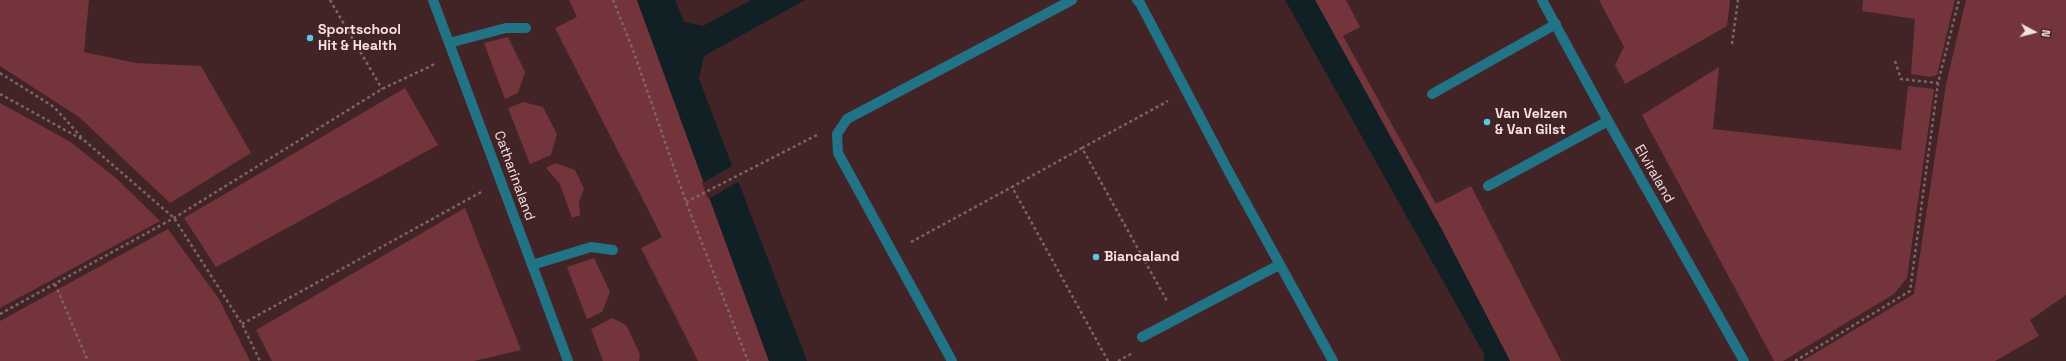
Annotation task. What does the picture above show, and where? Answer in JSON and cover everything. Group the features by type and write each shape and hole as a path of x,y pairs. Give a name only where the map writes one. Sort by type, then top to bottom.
{"street":[{"name":"Catharinaland","path":"433,0 568,361"},
{"path":"952,361 838,153 837,134 847,119 1072,0"},
{"path":"1137,0 1140,3 1279,265 1333,361"},
{"name":"Elviraland","path":"1542,0 1608,121 1744,361"},
{"path":"1432,94 1556,24"},
{"path":"449,42 506,28 526,28"},
{"path":"1488,186 1608,121"},
{"path":"532,264 591,246 613,250"},
{"path":"1142,337 1279,265"}],"path":[{"path":"330,0 382,88"},
{"path":"613,0 633,50 686,202 748,361"},
{"path":"1732,44 1738,0"},
{"path":"1795,361 1910,291 1938,83 1959,0"},
{"path":"0,314 174,218 382,88 454,56"},
{"path":"1895,61 1901,79 1938,83"},
{"path":"0,73 54,107 85,141 174,218 242,324 260,361"},
{"path":"892,252 1186,91"},
{"path":"0,94 85,141"},
{"path":"686,202 820,133 837,134"},
{"path":"1082,148 1176,319"},
{"path":"242,324 501,181"},
{"path":"1012,187 1108,361"},
{"path":"55,284 88,361"}],"shaded area":[{"path":"0,0 89,0 84,52 136,63 201,66 251,153 170,203 79,117 0,66"},
{"path":"569,0 637,0 769,361 698,361 641,248 662,237 555,28 577,17"},
{"path":"637,0 675,0 684,22 703,26 751,0 805,0 704,56 699,79 807,361 769,361"},
{"path":"1285,0 1315,0 1442,230 1510,361 1484,361 1484,354"},
{"path":"1315,0 1346,0 1360,27 1343,36 1436,204 1471,186 1561,361 1510,361 1442,230"},
{"path":"1599,0 1730,0 1727,26 1625,84 1615,65 1624,47"},
{"path":"1863,0 1955,0 1937,75 1930,77 1911,74 1915,19 1862,11"},
{"path":"1966,0 2066,0 2066,295 2030,320 2039,336 1995,361 1802,361 1914,294 1946,84"},
{"path":"508,37 525,72 518,93 505,99 484,43"},
{"path":"1719,67 1713,129 1901,150 1908,86 1934,89 1907,278 1894,294 1783,361 1774,361 1642,115"},
{"path":"405,88 438,145 216,267 184,218"},
{"path":"523,102 543,107 557,134 551,155 530,164 508,108"},
{"path":"0,103 69,141 116,178 160,221 0,308"},
{"path":"555,163 575,170 584,189 579,202 580,215 572,218 560,184 546,168"},
{"path":"465,208 521,350 474,361 272,361 256,330"},
{"path":"168,229 219,299 250,361 0,361 0,321"},
{"path":"594,258 610,292 602,312 587,319 567,267"},
{"path":"612,318 626,325 640,354 639,361 603,361 591,329"}],"pier":[{"path":"734,165 740,181 708,199 702,183"}],"place":[{"name":"Sportschool Hit & Health","path":"310,38"},
{"name":"Van Velzen & Van Gilst","path":"1487,122"},
{"name":"Biancaland","path":"1096,257"}]}
